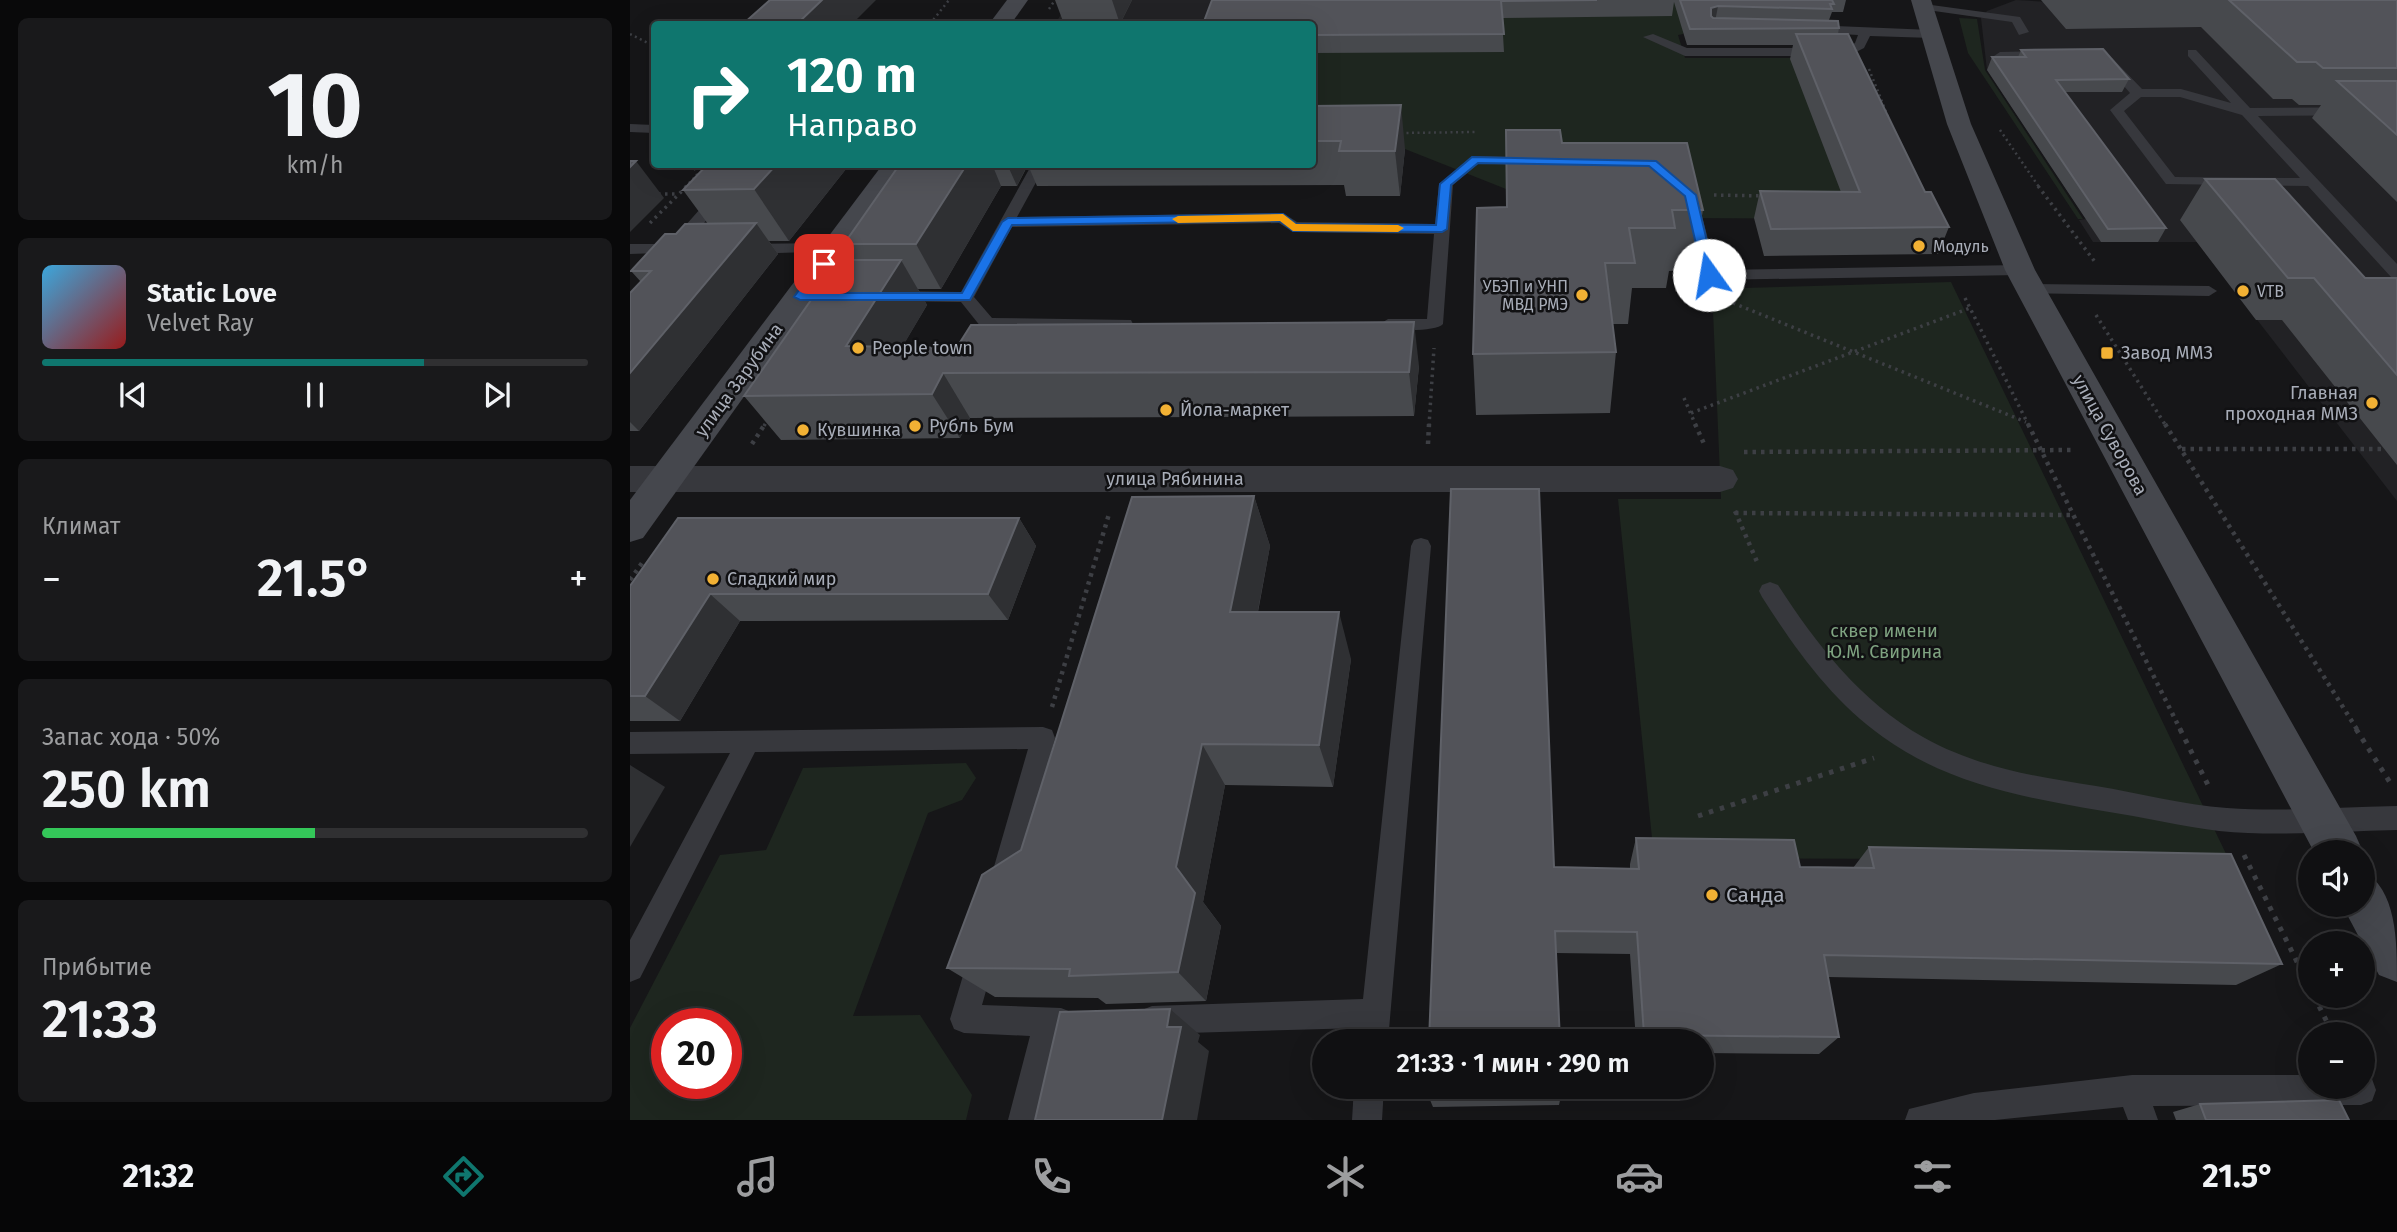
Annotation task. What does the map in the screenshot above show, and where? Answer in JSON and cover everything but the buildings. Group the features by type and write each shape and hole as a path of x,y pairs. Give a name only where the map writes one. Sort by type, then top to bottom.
{"main road":[{"path":"1002,21 1018,0"},
{"name":"улица Суворова","path":"1922,3 1969,149 2025,279 2330,835"},
{"name":"улица Зарубина","path":"630,528 813,296 836,248 894,168"},
{"path":"2375,917 2397,957"}],"street":[{"name":"улица Рябинина","path":"630,479 1425,479 1728,466"}],"lane":[{"path":"1922,3 1968,6 2016,19 2023,32"},
{"path":"1793,29 1932,34"},
{"path":"1649,37 1685,52 1848,52 1860,45 1865,32"},
{"path":"2192,53 2397,275"},
{"path":"2090,55 2102,54 2138,93"},
{"path":"2000,63 2000,56 2064,55"},
{"path":"2311,182 2171,181 2117,110 2138,93 2181,93 2247,112 2397,111"},
{"path":"630,128 651,128"},
{"path":"1367,324 1435,324 1446,184 1475,160 1555,161"},
{"path":"656,268 744,168"},
{"path":"966,297 1037,168"},
{"path":"1690,195 1709,275 1952,271 2025,279 2080,290 2209,291"},
{"path":"1008,222 1283,218 1293,227 1442,229"},
{"path":"737,249 836,248"},
{"path":"630,249 699,249"},
{"path":"878,296 966,297"},
{"path":"966,297 987,323 1147,324"},
{"path":"1130,1020 1374,1027 1421,547"},
{"path":"1770,591 1803,643 1832,679 1873,716 1914,745 2008,782 2330,835 2397,818"},
{"path":"630,743 1043,738 994,912"},
{"path":"630,968 748,742"},
{"path":"987,939 964,1019 1048,1023 1089,1021"},
{"path":"1023,1120 1048,1023"},
{"path":"1920,1120 1953,1112 2132,1090 2298,1090"},
{"path":"2132,1090 2143,1120"},
{"path":"1367,1120 1368,1099"}],"path":[{"path":"932,21 949,0"},
{"path":"630,34 651,44"},
{"path":"1860,45 1890,121"},
{"path":"1998,126 2048,200 2105,275 2080,290 2397,794"},
{"path":"1394,133 1488,132"},
{"path":"649,223 697,175 694,168"},
{"path":"654,194 678,194"},
{"path":"1690,195 1772,196"},
{"path":"1952,271 2298,964"},
{"path":"1731,302 2027,422"},
{"path":"1691,413 1970,308"},
{"path":"1425,479 1435,324"},
{"path":"727,479 774,410"},
{"path":"2181,449 2384,449"},
{"path":"1728,466 2077,450"},
{"path":"1043,738 1119,479"},
{"path":"1735,513 2074,515"},
{"path":"1698,816 1914,745"}],"shaded area":[{"path":"1070,0 1524,0 1316,24 1316,21 1057,21"},
{"path":"2016,0 2123,6 2397,10 2397,501 2197,242 2093,242 2079,220 2086,219 1987,70 1981,18 1987,11"}],"green space":[{"path":"1665,0 1686,4 1692,19 1683,34 1678,35 1685,58 1855,58 1921,219 1681,218 1558,189 1506,189 1405,149 1316,149 1316,30 1496,8"},
{"path":"1959,18 1977,19 1985,70 2083,219 2078,219 1968,53"},
{"name":"сквер имени Ю.М. Свирина","path":"1951,282 2229,860 1654,858 1618,499 1721,499 1713,311 1744,288"},
{"path":"966,763 976,778 962,800 928,813 853,1016 920,1015 972,1095 966,1120 630,1120 630,1028 720,855 766,850 803,768"}],"slow traffic":[{"path":"1178,219 1283,218 1293,227 1398,228"}],"place":[{"name":"Модуль","path":"1919,246"},
{"name":"VTB","path":"2243,291"},
{"name":"УБЭП и УНП МВД РМЭ","path":"1582,295"},
{"name":"People town","path":"858,348"},
{"name":"Завод ММЗ","path":"2107,353"},
{"name":"Главная проходная ММЗ","path":"2372,403"},
{"name":"Йола-маркет","path":"1166,410"},
{"name":"Рубль Бум","path":"915,426"},
{"name":"Кувшинка","path":"803,430"},
{"name":"Сладкий мир","path":"713,579"},
{"name":"Санда","path":"1712,895"}],"route":[{"path":"824,264 800,297 966,297 1008,222 1283,218 1293,227 1442,229 1446,184 1475,160 1652,163 1690,195 1709,275"}]}
